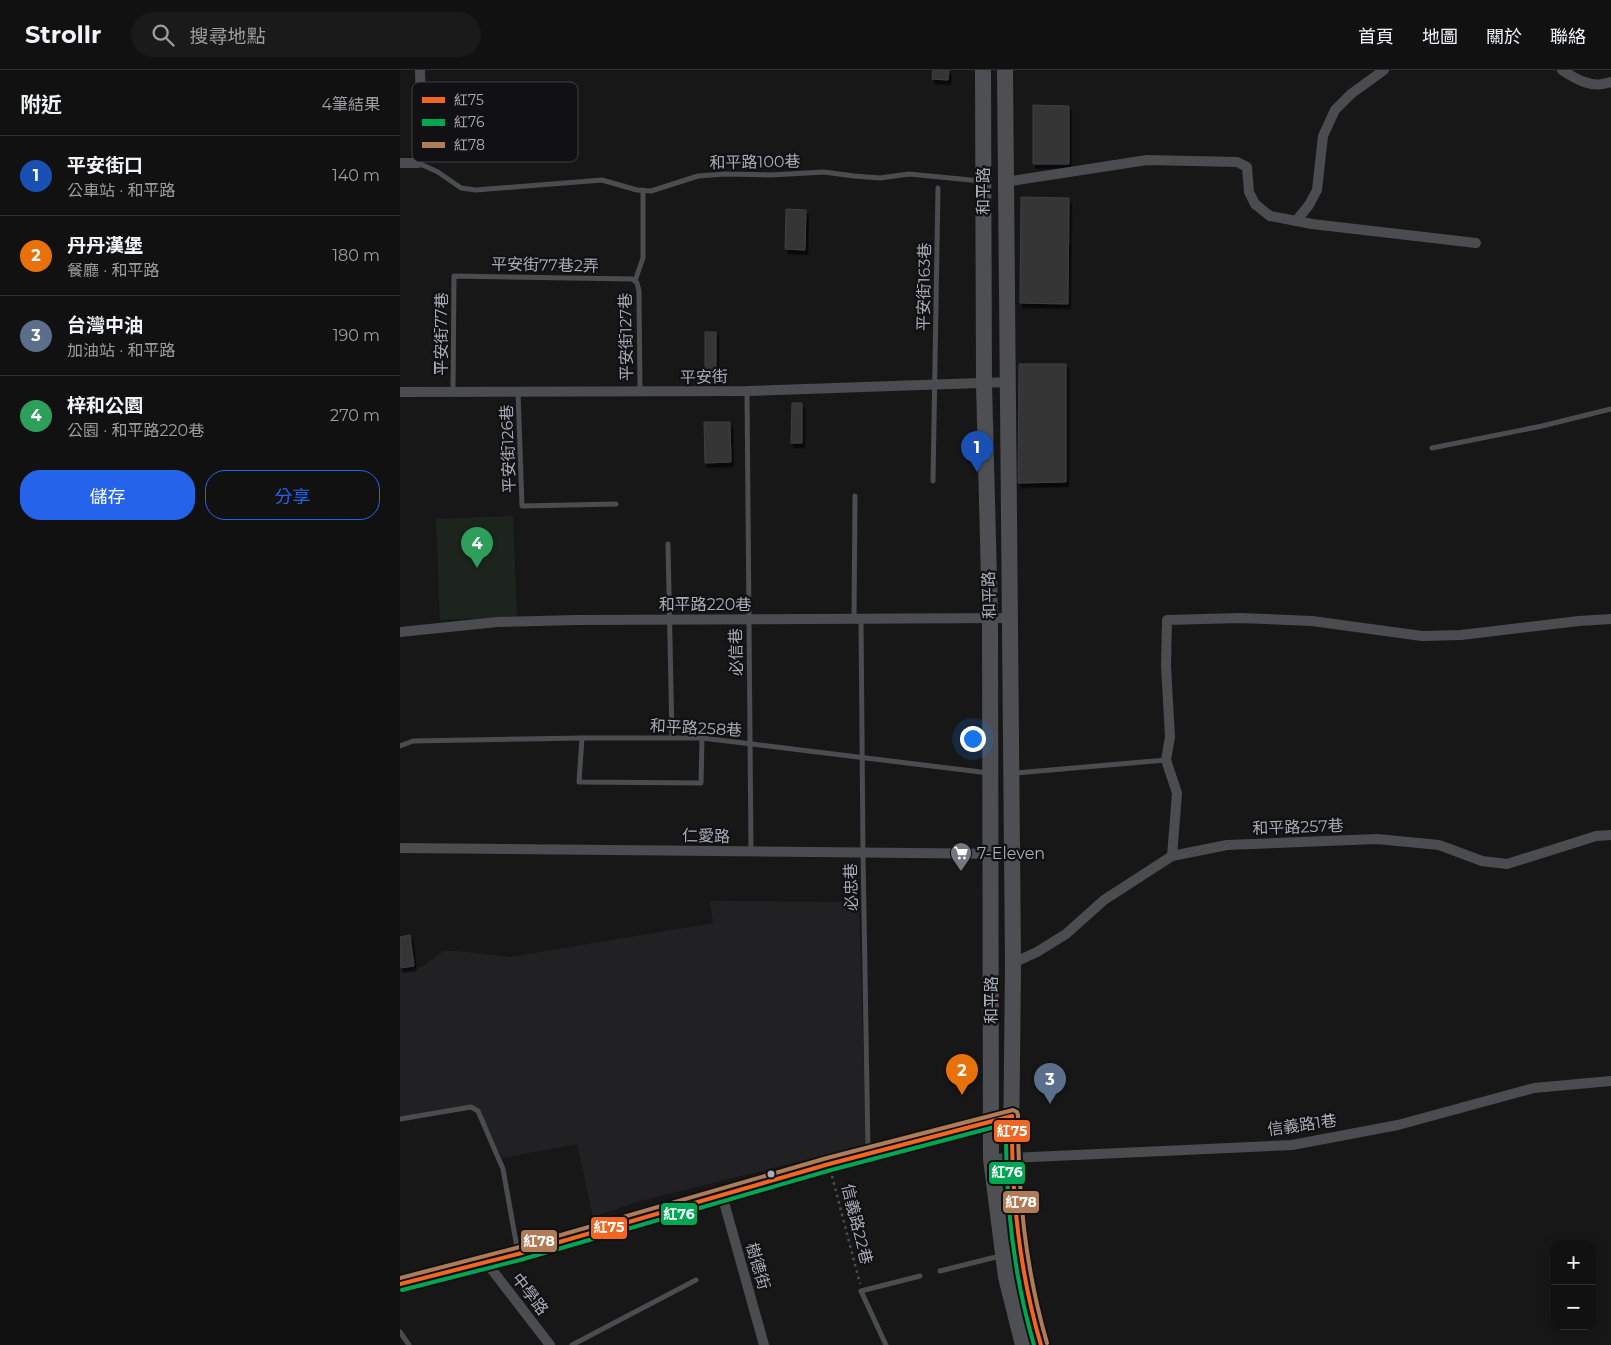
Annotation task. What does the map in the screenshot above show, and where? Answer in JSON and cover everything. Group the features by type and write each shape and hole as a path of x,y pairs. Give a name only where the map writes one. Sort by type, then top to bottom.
{"main road":[{"name":"和平路","path":"983,70 984,384 990,618 991,1159 1006,1278 1023,1345"},
{"name":"和平路","path":"1005,70 1013,963 1011,1157 1017,1237 1033,1320 1041,1345"}],"street":[{"path":"1296,220 1317,190 1323,136 1335,110 1351,94 1384,70"},
{"path":"1562,70 1577,80 1601,86 1611,82"},
{"path":"1005,182 1147,160 1237,162 1247,167 1250,192 1254,204 1270,216 1476,243"},
{"path":"400,162 418,163"},
{"name":"平安街","path":"400,392 747,392 1009,382"},
{"name":"和平路220巷","path":"400,632 497,622 669,619 1010,618"},
{"path":"1172,856 1177,794 1166,760 1170,737 1166,666 1167,620 1240,618 1312,621 1422,636 1461,635 1611,619"},
{"name":"和平路257巷","path":"1013,963 1037,952 1066,934 1104,900 1172,856 1227,845 1377,839 1439,846 1482,861 1507,864 1596,836 1611,835"},
{"name":"仁愛路","path":"400,848 1012,854"},
{"name":"信義路1巷","path":"991,1159 1292,1145 1398,1125 1534,1088 1611,1081"},
{"path":"400,1284 518,1254 829,1164 1012,1116"},
{"name":"樹德街","path":"722,1195 764,1345"},
{"name":"中學路","path":"486,1262 550,1345"}],"lane":[{"name":"和平路100巷","path":"418,163 438,172 461,188 476,190 602,180 637,190 651,191 698,176 824,172 880,178 909,174 983,181"},
{"name":"平安街163巷","path":"933,481 938,188"},
{"path":"635,281 643,258 643,190"},
{"name":"平安街77巷2弄","path":"454,276 632,278 635,281"},
{"name":"平安街77巷","path":"453,391 454,276"},
{"name":"平安街127巷","path":"635,281 639,291 640,392"},
{"name":"平安街126巷","path":"518,392 522,506 616,504"},
{"name":"必信巷","path":"747,392 751,852"},
{"path":"1432,448 1542,426 1611,409"},
{"name":"必忠巷","path":"855,496 863,757 868,1154"},
{"path":"668,544 672,737"},
{"path":"582,738 578,782 701,783 702,738"},
{"name":"和平路258巷","path":"400,746 413,741 702,738 990,773"},
{"path":"1011,773 1166,760"},
{"path":"400,1119 471,1107 478,1112 503,1169 518,1254"},
{"path":"940,1271 1003,1255"},
{"path":"886,1345 861,1291 920,1276"},
{"path":"572,1345 696,1280"},
{"path":"400,1332 409,1345"}],"path":[{"name":"信義路22巷","path":"829,1164 861,1291"}],"shaded area":[{"path":"513,516 517,617 440,620 436,519"},
{"path":"710,901 859,902 866,1145 640,1201 593,1217 577,1144 502,1158 478,1107 400,1122 400,970 422,967 443,951 511,957 713,923"}],"building":[{"path":"933,70 949,70 948,80 932,79"},
{"path":"1033,105 1069,106 1069,164 1033,164"},
{"path":"1021,197 1069,198 1068,304 1020,303"},
{"path":"786,209 806,210 805,250 785,249"},
{"path":"705,332 716,332 716,372 705,372"},
{"path":"1019,364 1066,364 1066,482 1018,483"},
{"path":"792,403 802,403 802,443 791,443"},
{"path":"704,422 730,422 731,462 705,463"},
{"path":"410,935 414,966 400,968 400,937"}],"transit line":[{"name":"紅78","path":"400,1278 516,1248 827,1158 1013,1110 1018,1115 1019,1174 1028,1259 1039,1315 1047,1343"},
{"name":"紅75","path":"400,1284 518,1254 829,1164 1012,1116 1013,1174 1018,1232 1027,1289 1041,1345"},
{"name":"紅76","path":"402,1290 520,1260 831,1170 1006,1124 1007,1180 1012,1236 1021,1291 1034,1345"}],"place":[{"name":"平安街口","path":"977,472"},
{"name":"梓和公園","path":"477,568"},
{"name":"7-Eleven","path":"961,872"},
{"name":"丹丹漢堡","path":"962,1095"},
{"name":"台灣中油","path":"1050,1104"}]}
